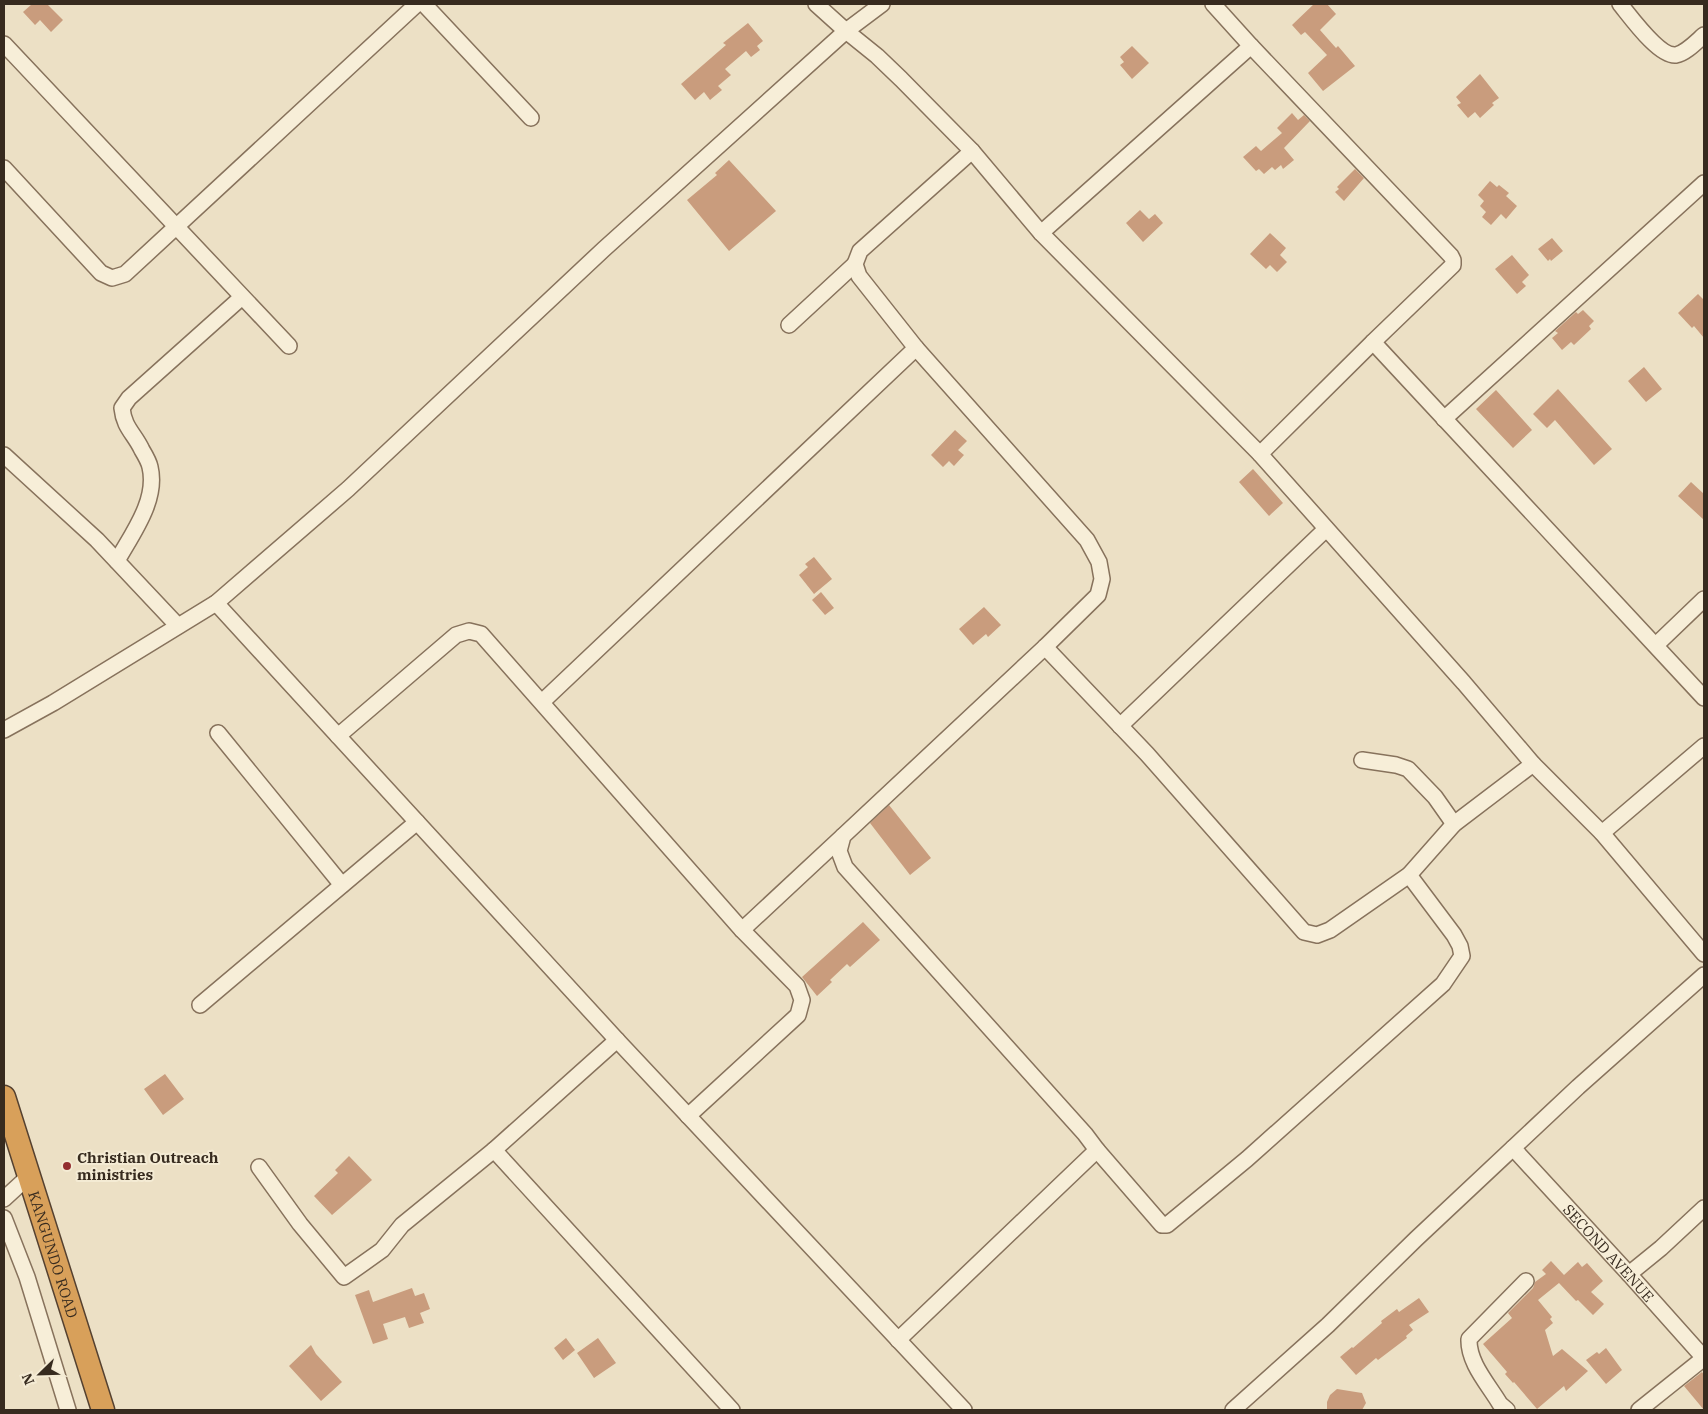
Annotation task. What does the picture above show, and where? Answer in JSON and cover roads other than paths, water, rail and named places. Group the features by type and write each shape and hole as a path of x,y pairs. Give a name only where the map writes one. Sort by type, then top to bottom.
{"highway":[{"name":"KANGUNDO ROAD","path":"4,1097 103,1410"}],"street":[{"path":"5,171 102,273 112,278 125,274 417,4"},
{"path":"424,4 531,118"},
{"path":"816,4 846,32 878,56 972,151 1041,233 1260,454 1464,683 1533,764 1602,833 1704,954"},
{"path":"4,730 53,703 216,602 348,489 604,249 846,32 882,4"},
{"path":"1213,4 1250,46 1453,260 1453,265 1260,454"},
{"path":"1620,4 1658,48 1670,55 1676,55 1684,51 1704,36"},
{"path":"4,44 289,346"},
{"path":"1041,233 1250,46"},
{"path":"789,326 855,264 860,251 972,151"},
{"path":"1444,419 1704,183"},
{"path":"742,930 1046,647 1098,595 1102,579 1099,562 1087,540 916,348 859,276 855,264"},
{"path":"117,561 143,513 151,488 150,467 139,444 124,421 122,408 129,398 242,297"},
{"path":"1373,342 1704,698"},
{"path":"542,702 916,348"},
{"path":"4,455 97,540 178,626"},
{"path":"1120,726 1326,529"},
{"path":"1656,645 1704,599"},
{"path":"216,602 617,1040 964,1410"},
{"path":"338,736 456,634 469,631 481,634 742,930 796,986 802,1000 798,1015 688,1116"},
{"path":"1046,647 1154,762 1304,932 1317,935 1330,930 1409,875 1454,824 1533,764"},
{"path":"218,733 342,885"},
{"path":"1602,833 1704,746"},
{"path":"1362,760 1396,765 1408,769 1435,796 1454,824"},
{"path":"200,1005 417,822"},
{"path":"844,836 839,851 845,867 1085,1134 1162,1225 1167,1225 1247,1159 1443,984 1462,956 1460,946 1454,935 1409,875"},
{"path":"1233,1410 1328,1325 1416,1239 1578,1087 1704,975"},
{"path":"259,1167 300,1224 344,1277 382,1250 402,1225 494,1150 617,1040"},
{"name":"SECOND AVENUE","path":"1513,1148 1704,1358"},
{"path":"494,1150 732,1410"},
{"path":"898,1340 1097,1150"},
{"path":"4,1199 29,1176"},
{"path":"1629,1274 1661,1248 1704,1208"},
{"path":"4,1218 27,1277 68,1410"},
{"path":"1500,1408 1471,1358 1468,1347 1469,1339 1526,1281"},
{"path":"1639,1410 1704,1358"}],"place":[{"name":"Christian Outreach ministries","path":"67,1166"}]}
